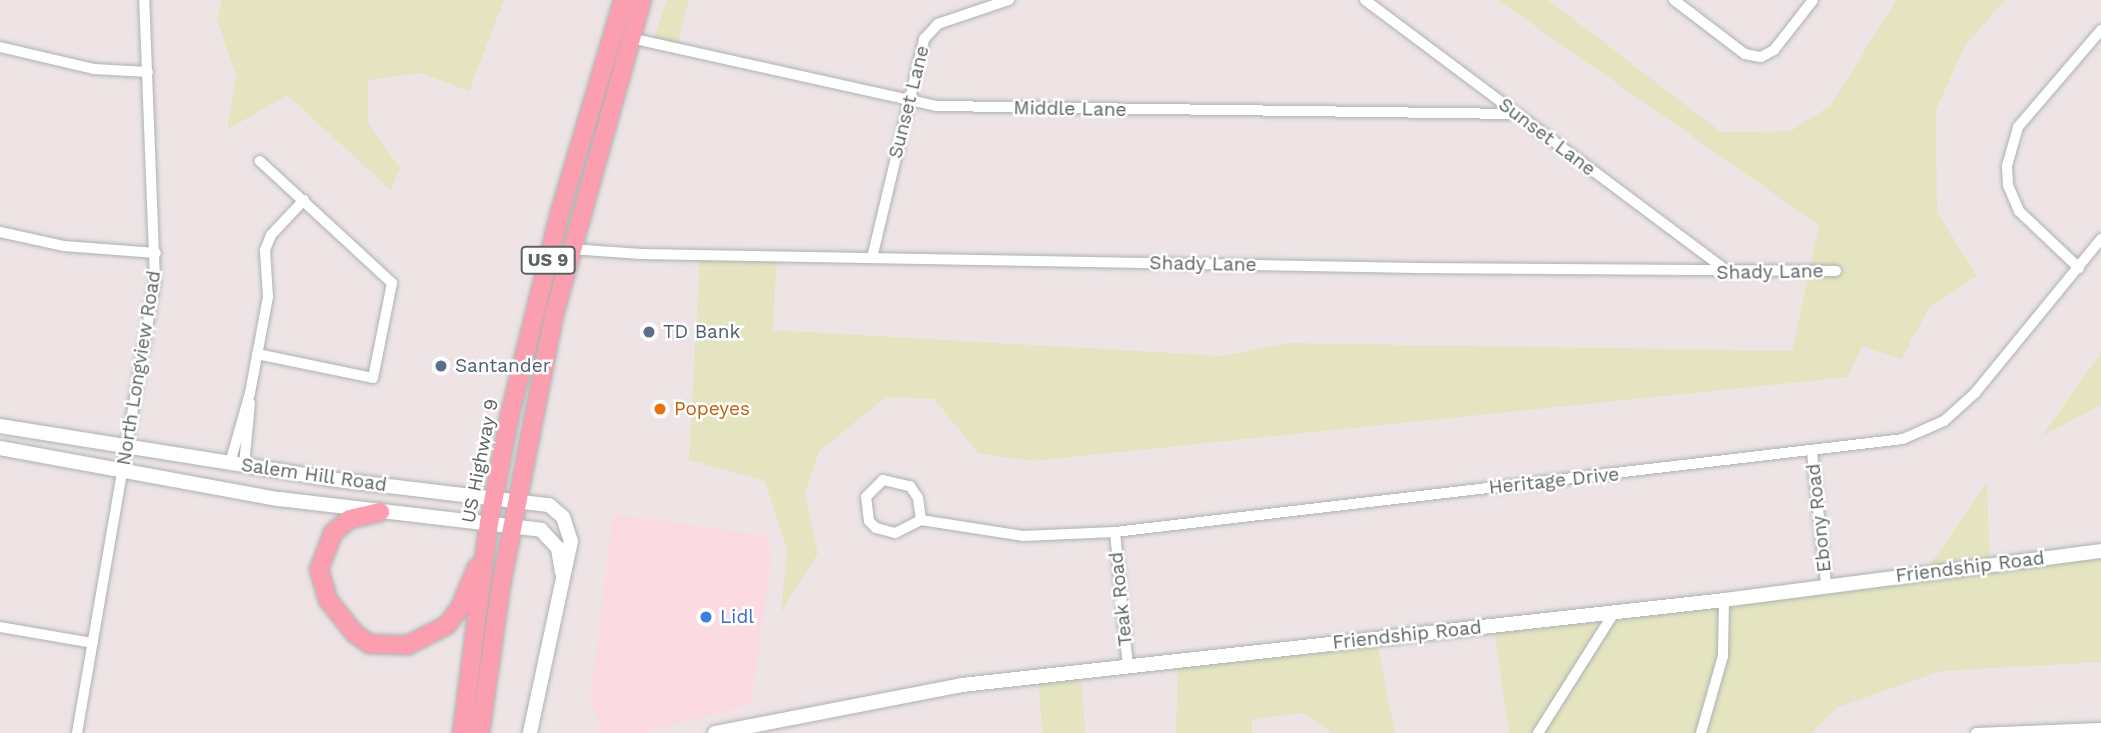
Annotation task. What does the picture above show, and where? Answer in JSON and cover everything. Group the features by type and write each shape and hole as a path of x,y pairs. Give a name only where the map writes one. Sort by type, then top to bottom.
{"highway":[{"name":"US Highway 9","path":"461,733 493,498 560,212 623,0"},
{"name":"US 9","path":"480,733 512,524 571,249 642,0"},
{"path":"380,512 350,519 333,533 319,569 320,583 335,610 370,644 408,645 447,625 467,593 488,530"}],"street":[{"name":"North Longview Road","path":"78,733 125,469 156,253 144,0"},
{"name":"Sunset Lane","path":"872,258 918,58 934,26 1009,0"},
{"name":"Sunset Lane","path":"1365,0 1730,274"},
{"path":"1674,0 1745,54 1761,57 1774,50 1813,0"},
{"path":"2079,268 2019,211 2008,185 2008,154 2026,116 2101,30"},
{"name":"Middle Lane","path":"630,38 908,101 1077,110 1517,114"},
{"path":"0,47 94,69 148,72"},
{"path":"257,354 373,378 392,283 260,161"},
{"path":"247,493 237,464 250,430 250,393 268,297 265,250 271,235 303,200"},
{"path":"0,232 64,246 156,253"},
{"name":"Heritage Drive","path":"921,520 914,490 901,481 883,480 866,497 869,521 885,532 901,531 921,520 1023,536 1115,532 1812,452 1903,439 1944,421 1975,393 2101,239"},
{"name":"Shady Lane","path":"571,249 872,258 1730,274 1836,271"},
{"name":"Salem Hill Road","path":"0,426 237,464 549,505 563,517 570,541 530,733"},
{"name":"Salem Hill Road","path":"0,447 247,493 488,530 512,524 549,536 558,548 563,577"},
{"name":"Ebony Road","path":"1812,452 1826,584"},
{"name":"Teak Road","path":"1115,532 1128,667"},
{"name":"Friendship Road","path":"715,733 900,695 1724,600 1826,584 2101,551"},
{"path":"1701,733 1723,656 1724,600"},
{"path":"1538,733 1614,613"},
{"path":"0,627 93,643"},
{"path":"1976,733 2101,728"}],"shaded area":[{"path":"613,514 769,536 771,561 751,704 642,733 600,733 595,710 589,709"}],"green space":[{"path":"222,0 504,0 469,91 420,73 368,80 368,123 400,168 391,190 287,95 227,130 236,76 217,19"},
{"path":"667,0 689,0 676,50 652,44"},
{"path":"1498,0 1548,0 1721,132 1791,131 1831,105 1896,0 2005,0 1966,44 1936,109 1937,212 1977,276 1930,307 1901,359 1862,346 1848,377 1033,461 979,454 934,399 886,397 819,451 805,494 818,553 781,613 787,550 765,481 689,460 700,256 777,254 773,330 1223,356 1286,343 1792,351 1819,225"},
{"path":"2101,353 2101,405 2042,436"},
{"path":"1987,483 1990,566 2101,549 2101,662 1941,671 1838,707 1812,733 1509,733 1493,622 1925,572"},
{"path":"1376,636 1395,733 1332,733 1303,713 1252,719 1252,733 1176,733 1178,659"},
{"path":"1081,671 1085,733 1042,733 1038,674"}],"place":[{"name":"TD Bank","path":"649,332"},
{"name":"Santander","path":"441,366"},
{"name":"Popeyes","path":"660,409"},
{"name":"Lidl","path":"706,617"}]}
